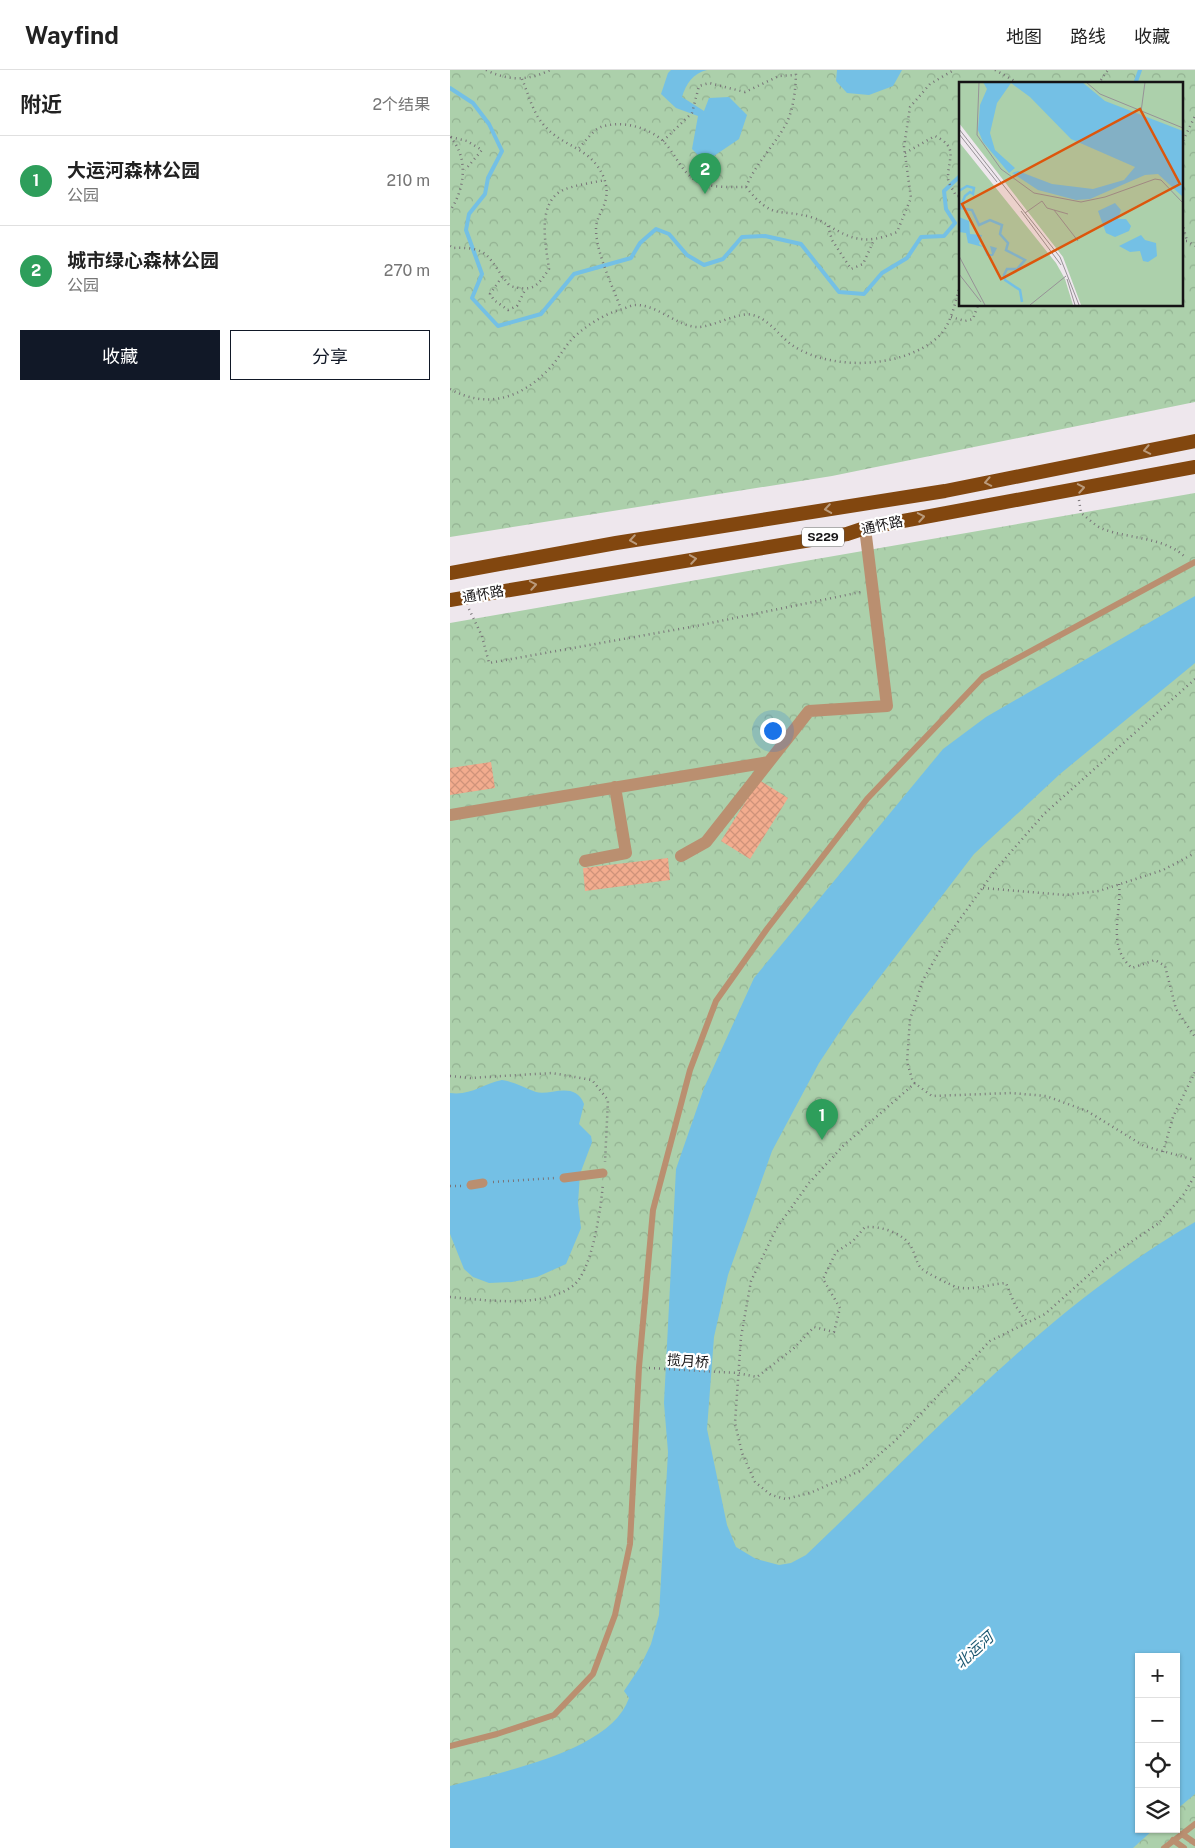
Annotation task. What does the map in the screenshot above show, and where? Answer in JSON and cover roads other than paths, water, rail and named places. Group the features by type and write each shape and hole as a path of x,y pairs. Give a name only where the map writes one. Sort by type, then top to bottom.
{"main road":[{"name":"通怀路","path":"450,573 626,541 945,491 1195,441"},
{"name":"通怀路","path":"457,598 847,534 864,528 1195,467"}],"street":[{"path":"680,856 706,842 809,711 887,706 864,528"},
{"path":"450,814 769,762"},
{"path":"585,861 626,854 615,787"},
{"path":"564,1178 604,1173"},
{"path":"471,1185 483,1182"}],"lane":[{"path":"450,1746 497,1734 554,1715 593,1674 615,1615 630,1544 639,1367 653,1210 690,1070 716,1001 767,929 867,799 983,677 1194,563"},
{"path":"1164,1848 1195,1824"},
{"path":"1182,1834 1195,1843"},
{"path":"1173,1840 1184,1848"}],"water":[{"path":"671,70 707,70 702,71 691,80 682,97 704,111 709,98 729,97 747,115 739,139 705,162 692,149 698,116 676,108 661,94 668,73"},
{"path":"837,70 902,70 893,86 869,95 847,93 836,81"},
{"name":"北运河","path":"1195,596 1195,663 1060,774 974,854 850,1016 819,1063 772,1151 728,1275 714,1337 707,1429 727,1525 736,1547 756,1559 779,1565 791,1563 806,1555 944,1421 1039,1334 1141,1256 1195,1222 1195,1794 1180,1807 1180,1653 1135,1653 1135,1833 1150,1833 1133,1848 450,1848 450,1786 551,1757 577,1746 600,1733 618,1717 629,1698 624,1691 640,1667 651,1644 659,1615 668,1452 664,1403 676,1169 704,1088 754,978 943,749 986,717"},
{"path":"502,1080 536,1092 562,1090 575,1093 584,1104 579,1124 591,1136 592,1142 580,1174 578,1203 581,1228 566,1264 537,1277 512,1282 489,1283 473,1277 464,1269 450,1234 450,1093 464,1093"}],"waterway":[{"path":"1136,82 1140,70"},
{"path":"450,88 473,103 489,124 502,151 488,178 485,194 469,214 466,230 482,274 472,298 498,326 541,314 574,274 631,258 640,243 656,229 669,234 687,255 704,265 723,259 742,237 765,236 801,244 839,292 864,294 882,273 907,258 921,237 944,236 955,223 946,209 944,191 959,177"}],"place":[{"name":"城市绿心森林公园","path":"705,194"},
{"name":"大运河森林公园","path":"822,1140"}]}
